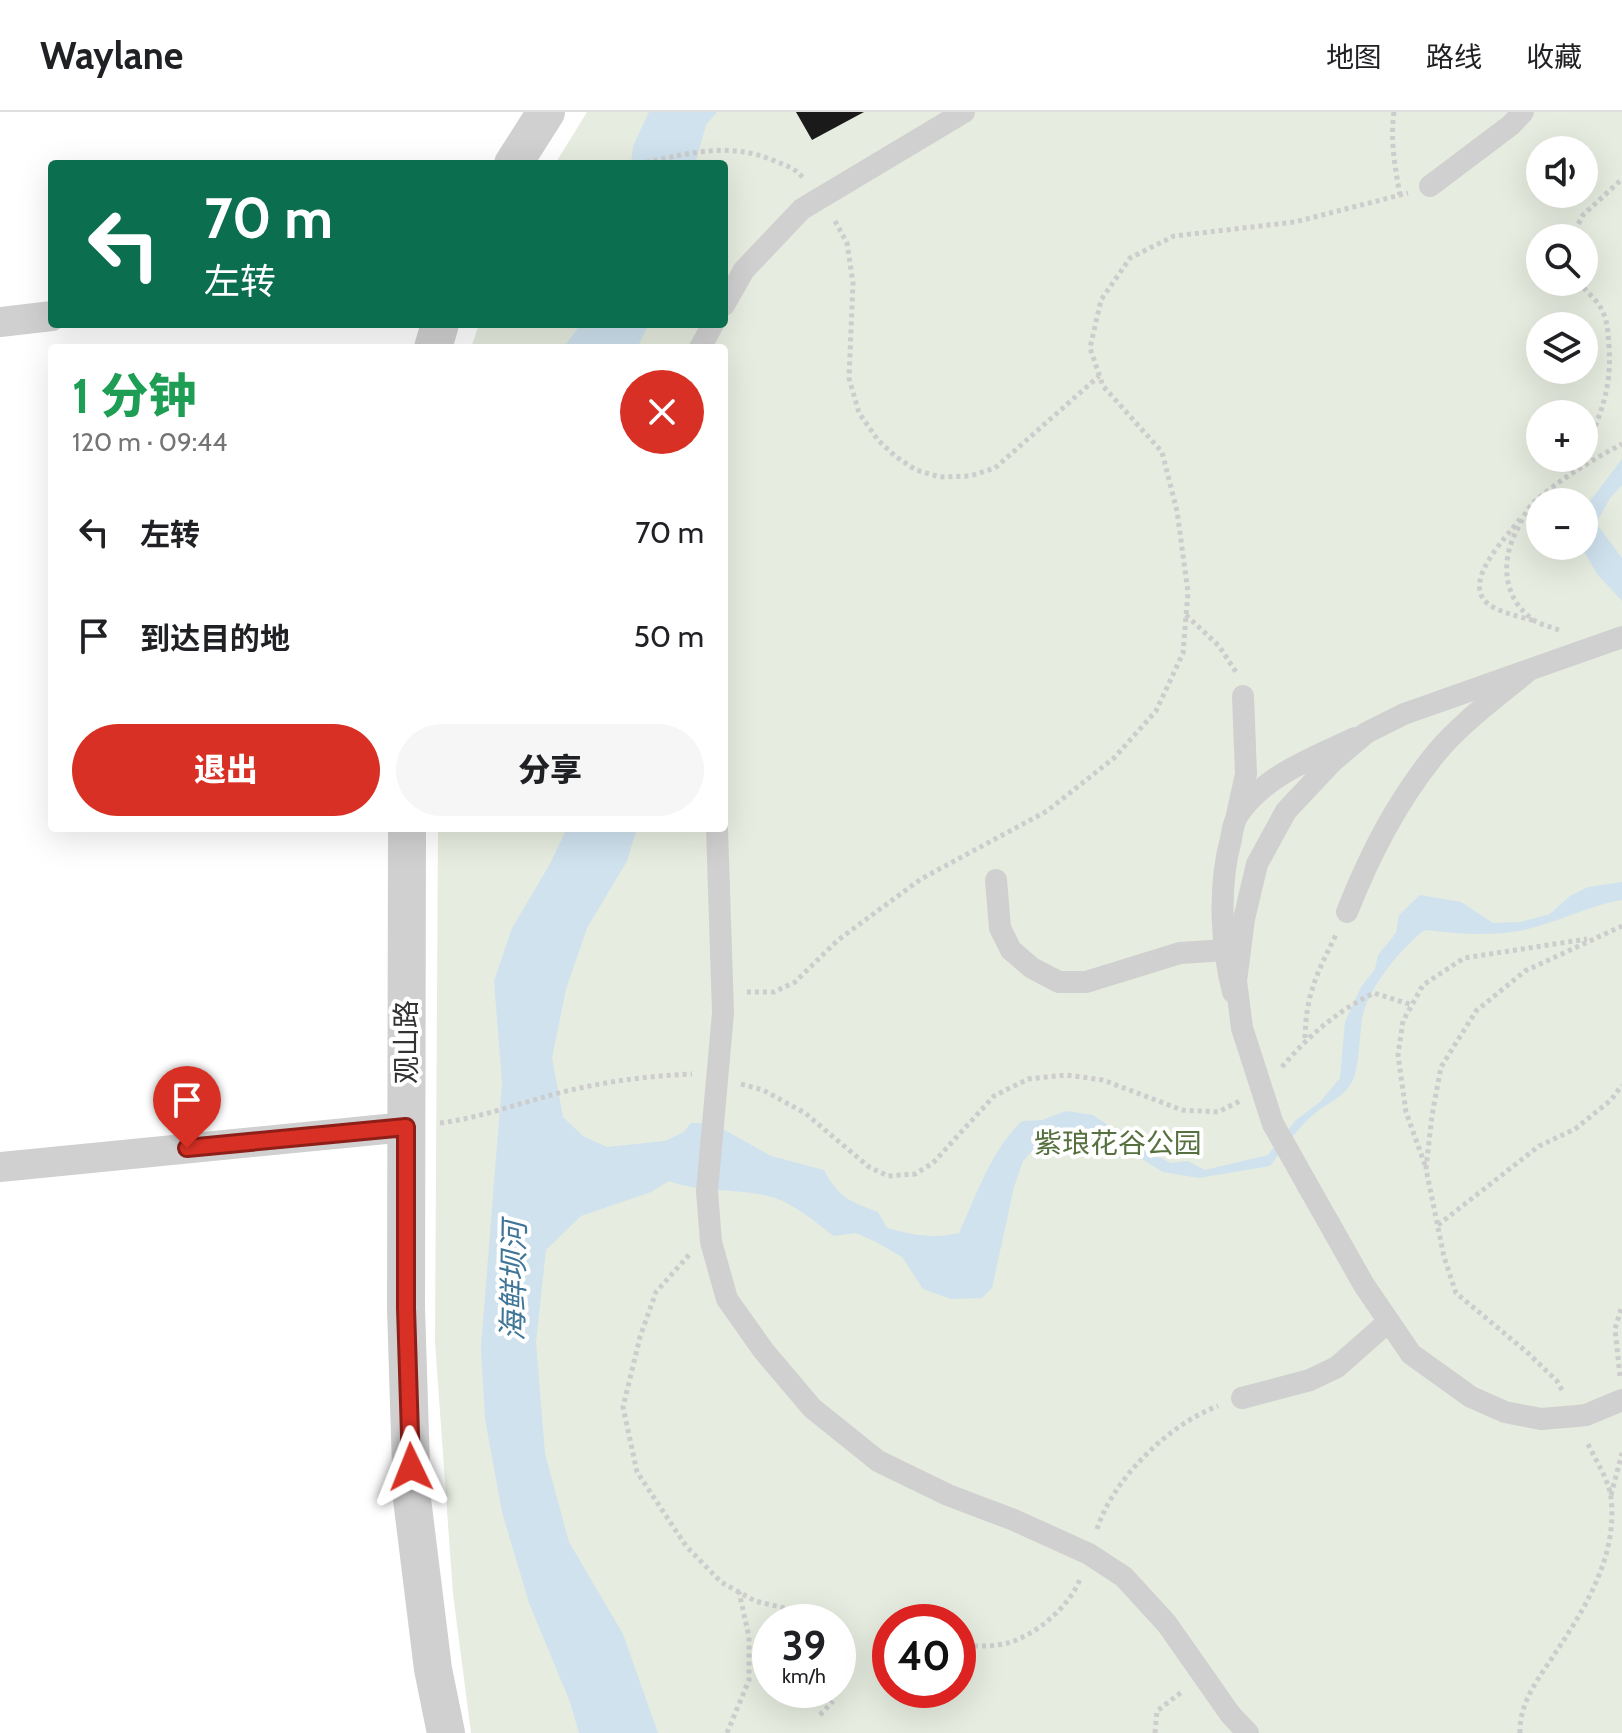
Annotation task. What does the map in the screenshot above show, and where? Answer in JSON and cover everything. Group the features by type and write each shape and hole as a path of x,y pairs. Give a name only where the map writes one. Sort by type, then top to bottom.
{"street":[{"path":"516,160 546,112"},
{"path":"728,298 744,270 802,209 964,112"},
{"path":"1430,186 1511,125 1523,112"},
{"path":"0,322 48,316"},
{"path":"1236,817 1267,785 1309,759 1404,714 1622,637"},
{"path":"1347,912 1365,866 1396,807 1430,761 1449,740 1531,669"},
{"path":"1243,696 1246,774 1224,865 1226,950 1242,1028 1273,1124 1364,1285 1411,1354 1471,1397 1505,1412 1541,1419 1586,1415 1621,1393"},
{"path":"1242,1028 1236,981 1244,919 1257,864 1286,811 1333,761 1366,733"},
{"name":"观山路","path":"407,832 406,1308 412,1499 433,1669 446,1733"},
{"path":"717,832 723,991 707,1191 711,1242 727,1299 763,1350 812,1408 878,1461 948,1495 1014,1520 1089,1554 1124,1577 1167,1624 1230,1714 1248,1733"},
{"path":"996,880 1000,928 1011,950 1032,968 1059,982 1086,982 1180,953 1226,950"},
{"path":"0,1167 406,1127"},
{"path":"1242,1398 1310,1380 1337,1367 1388,1322"}],"path":[{"path":"1394,112 1393,161 1400,195"},
{"path":"658,160 733,148 764,156 796,170 822,197 847,243 853,283 849,378 859,413 878,440 916,470 940,477 970,476 995,468 1099,376"},
{"path":"1578,224 1583,215 1622,179"},
{"path":"723,991 774,992 795,982 838,940 921,879 1047,811 1114,758 1156,711 1183,653 1188,592 1177,511 1162,452 1103,386 1090,348 1101,300 1130,258 1174,236 1295,222 1430,186"},
{"path":"1591,296 1601,307 1607,321 1609,355 1607,398 1598,420"},
{"path":"1598,458 1622,444"},
{"path":"1553,488 1574,472"},
{"path":"1526,510 1486,562 1479,581 1483,599 1492,607 1573,633"},
{"path":"1526,513 1512,537 1505,562 1509,588 1521,607 1536,622"},
{"path":"1186,615 1219,646 1236,672 1243,696"},
{"path":"1305,1039 1306,1013 1313,982 1347,912"},
{"path":"1426,1169 1441,1067 1476,1011 1525,971 1622,926"},
{"path":"1594,938 1464,958 1423,985 1403,1021 1398,1055 1406,1112 1426,1169 1444,1257 1456,1293 1557,1381 1577,1416 1611,1496"},
{"path":"1281,1069 1305,1039 1354,1003 1374,993 1412,1005"},
{"path":"406,1127 470,1119 559,1093 655,1076 700,1073 763,1090 805,1113 869,1167 888,1176 915,1174 933,1163 994,1096 1028,1079 1066,1075 1103,1080 1182,1110 1218,1112 1246,1098"},
{"path":"1438,1225 1539,1146 1575,1129 1611,1100 1622,1085"},
{"path":"711,1242 685,1257 656,1292 640,1337 623,1407 637,1472 686,1546 721,1582 755,1601 768,1604"},
{"path":"1621,1393 1615,1329 1622,1306"},
{"path":"1520,1733 1520,1722 1531,1688 1561,1645 1600,1577 1610,1538 1611,1496 1622,1453"},
{"path":"727,1733 749,1680 749,1637 739,1592"},
{"path":"1155,1733 1157,1711 1203,1676"},
{"path":"820,1715 826,1708"}],"green space":[{"name":"紫琅花谷公园","path":"587,112 1622,112 1622,1733 471,1733 453,1594 435,1342 438,832 728,832 728,344 472,344 478,328 728,328 728,160 557,160"}],"water":[{"path":"649,112 717,112 706,125 696,160 631,160 633,146"},
{"path":"578,328 647,328 639,344 566,344"},
{"path":"1622,459 1622,485 1610,498 1598,519 1598,491"},
{"path":"1598,526 1622,558 1622,601 1597,574 1589,560 1598,560"},
{"name":"海鲜坝河","path":"565,832 636,832 627,861 587,928 566,989 552,1058 563,1117 583,1136 607,1147 665,1141 684,1132 691,1123 712,1123 771,1156 824,1170 840,1193 878,1212 887,1228 940,1236 959,1233 993,1159 1022,1121 1042,1120 1066,1111 1093,1115 1142,1148 1171,1163 1188,1161 1205,1170 1268,1155 1296,1120 1320,1102 1340,1078 1345,1022 1361,987 1375,969 1378,955 1396,933 1399,915 1420,895 1461,902 1493,923 1520,922 1550,914 1570,896 1588,887 1622,882 1622,900 1519,931 1472,934 1425,930 1388,968 1372,992 1363,1014 1357,1068 1352,1082 1302,1126 1270,1166 1199,1178 1163,1172 1092,1129 1065,1129 1040,1142 1023,1161 1014,1187 992,1288 982,1298 951,1299 923,1289 902,1257 856,1233 834,1236 791,1205 762,1195 695,1188 669,1181 651,1192 581,1216 546,1250 536,1342 545,1454 569,1542 623,1634 658,1733 579,1733 570,1702 529,1603 502,1512 485,1419 481,1347 502,1082 494,981 512,928"}],"building":[{"path":"796,112 864,112 812,140"}],"route":[{"path":"187,1148 406,1127 406,1308 411,1467"}]}
